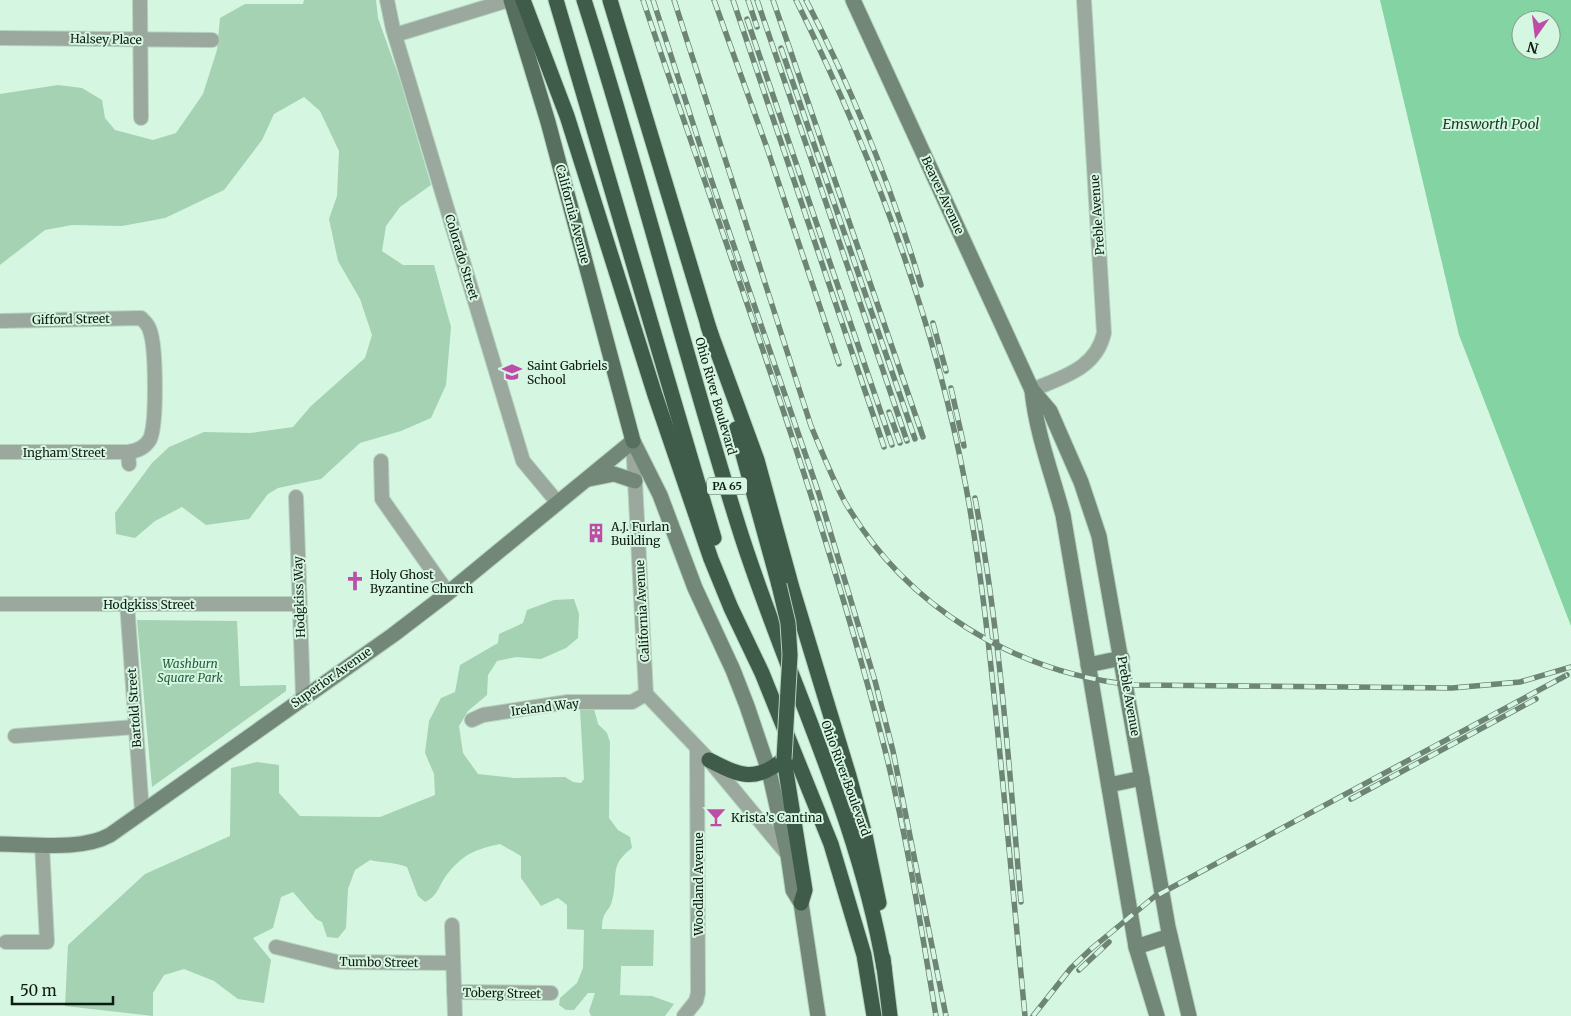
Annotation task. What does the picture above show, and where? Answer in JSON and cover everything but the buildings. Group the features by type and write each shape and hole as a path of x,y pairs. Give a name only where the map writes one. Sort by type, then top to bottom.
{"highway":[{"path":"523,0 567,116 684,483 731,608 762,672"},
{"name":"PA 65","path":"556,0 712,533 762,672 832,844 864,955 874,1016"},
{"name":"Ohio River Boulevard","path":"584,0 740,530 842,806 874,918 884,968"},
{"path":"610,0 708,326 788,623 790,655 779,766 805,890 801,903"},
{"path":"708,326 757,460 792,588 850,776 878,891 884,968"},
{"path":"708,760 732,772 747,776 779,766"},
{"name":"PA 65","path":"884,968 890,1016"}],"main road":[{"name":"California Avenue","path":"510,0 558,158 633,441"}],"street":[{"path":"140,0 141,118"},
{"name":"Colorado Street","path":"387,0 395,35 524,461 558,503"},
{"path":"395,35 510,0"},
{"name":"Beaver Avenue","path":"853,0 1032,390"},
{"name":"Preble Avenue","path":"1084,0 1104,334 1098,352 1092,360 1075,371 1032,390 1050,411 1081,482 1099,536 1170,936 1188,1016"},
{"name":"Halsey Place","path":"0,38 212,40"},
{"name":"Gifford Street","path":"0,321 141,318 150,328 152,336 154,423 149,440 144,447 128,458"},
{"path":"1032,390 1035,419 1048,456 1063,515 1136,947 1158,1016"},
{"path":"633,441 660,495 695,588 779,766 792,890 801,903 818,1016"},
{"name":"Superior Avenue","path":"0,844 85,844 99,841 392,635 448,593 633,441"},
{"name":"California Avenue","path":"633,441 646,694"},
{"name":"Ingham Street","path":"0,452 128,458"},
{"path":"380,461 382,499 448,593"},
{"path":"585,480 614,474 635,481"},
{"name":"Hodgkiss Way","path":"296,498 303,697"},
{"name":"Hodgkiss Street","path":"0,604 299,604"},
{"name":"Bartold Street","path":"127,604 142,812"},
{"path":"1088,665 1122,658"},
{"path":"646,694 708,760 788,855"},
{"name":"Ireland Way","path":"472,720 483,715 568,702 632,702 646,694"},
{"path":"15,736 135,727"},
{"name":"Woodland Avenue","path":"684,1016 696,1001 698,993 697,748"},
{"path":"1109,785 1142,778"},
{"path":"6,942 47,942 42,844"},
{"path":"452,925 454,1016"},
{"path":"1136,947 1170,936"},
{"name":"Tumbo Street","path":"276,948 337,962 453,963"},
{"name":"Toberg Street","path":"454,992 551,994"}],"green space":[{"path":"304,0 376,0 378,18 400,80 431,185 400,207 386,226 382,251 403,265 434,265 451,327 446,385 431,418 401,431 360,443 321,479 278,488 268,494 249,519 206,525 182,507 155,521 135,538 116,534 115,513 152,463 169,447 204,432 250,433 293,427 311,406 365,358 372,335 360,299 338,261 329,219 337,196 339,151 320,111 304,97 274,114 262,140 224,190 165,218 122,226 72,225 45,230 0,265 0,94 58,85 82,88 102,100 105,118 115,130 153,140 176,133 203,94 217,50 220,18 245,4 303,4"},
{"path":"574,599 579,614 578,638 566,648 541,659 516,657 497,661 488,675 487,695 468,711 459,726 463,753 478,774 515,778 565,777 573,782 581,783 584,779 580,709 594,709 598,724 607,733 610,742 609,818 618,830 630,837 632,848 620,860 617,866 612,901 604,915 602,929 654,930 653,966 621,966 620,995 652,996 674,1004 665,1016 591,1016 589,1011 595,993 588,993 574,1010 566,1010 559,1005 560,998 577,983 583,968 584,930 567,929 567,905 558,898 541,906 521,878 521,856 500,844 478,850 460,860 446,876 436,893 425,902 418,896 407,867 370,860 355,870 348,889 346,928 338,938 327,937 322,922 316,919 293,892 281,897 273,928 253,938 271,960 264,1003 238,999 214,981 184,969 164,975 153,993 153,1016 65,1006 68,945 145,874 230,836 231,768 257,762 279,765 279,793 300,816 380,817 435,795 434,774 425,753 429,721 441,698 455,692 460,665 498,643 499,634 523,623 527,610 554,600"},
{"name":"Washburn Square Park","path":"137,620 237,621 240,686 286,685 286,691 152,787"}],"water":[{"name":"Emsworth Pool","path":"1380,0 1571,0 1571,626 1459,335"}],"railway":[{"path":"643,0 802,467 859,655 885,750 900,816 936,1016"},
{"path":"653,0 710,176 819,494 875,681 893,751 946,1016"},
{"path":"674,0 811,426 827,465 845,502 870,539 899,573 932,603 968,628 1007,650 1048,666 1091,678 1135,685 1452,688 1520,682 1571,667"},
{"path":"714,0 767,148 839,364"},
{"path":"733,0 884,447"},
{"path":"748,0 757,27"},
{"path":"757,0 907,441"},
{"path":"773,0 923,437"},
{"path":"796,0 850,117 898,238 937,361 953,424 966,487 983,598 996,710 1025,1016"},
{"path":"806,0 840,69 870,140 884,175 921,285"},
{"path":"747,19 892,445"},
{"path":"781,48 915,439"},
{"path":"933,323 946,371"},
{"path":"951,388 964,446"},
{"path":"889,412 900,443"},
{"path":"975,498 984,548 997,649 1021,902"},
{"path":"1033,1016 1071,968 1154,897 1567,675"},
{"path":"1351,799 1536,699"},
{"path":"1079,970 1109,942"}],"place":[{"name":"Saint Gabriels School","path":"512,372"},
{"name":"A.J. Furlan Building","path":"596,533"},
{"name":"Holy Ghost Byzantine Church","path":"355,581"},
{"name":"Krista’s Cantina","path":"716,817"}]}
